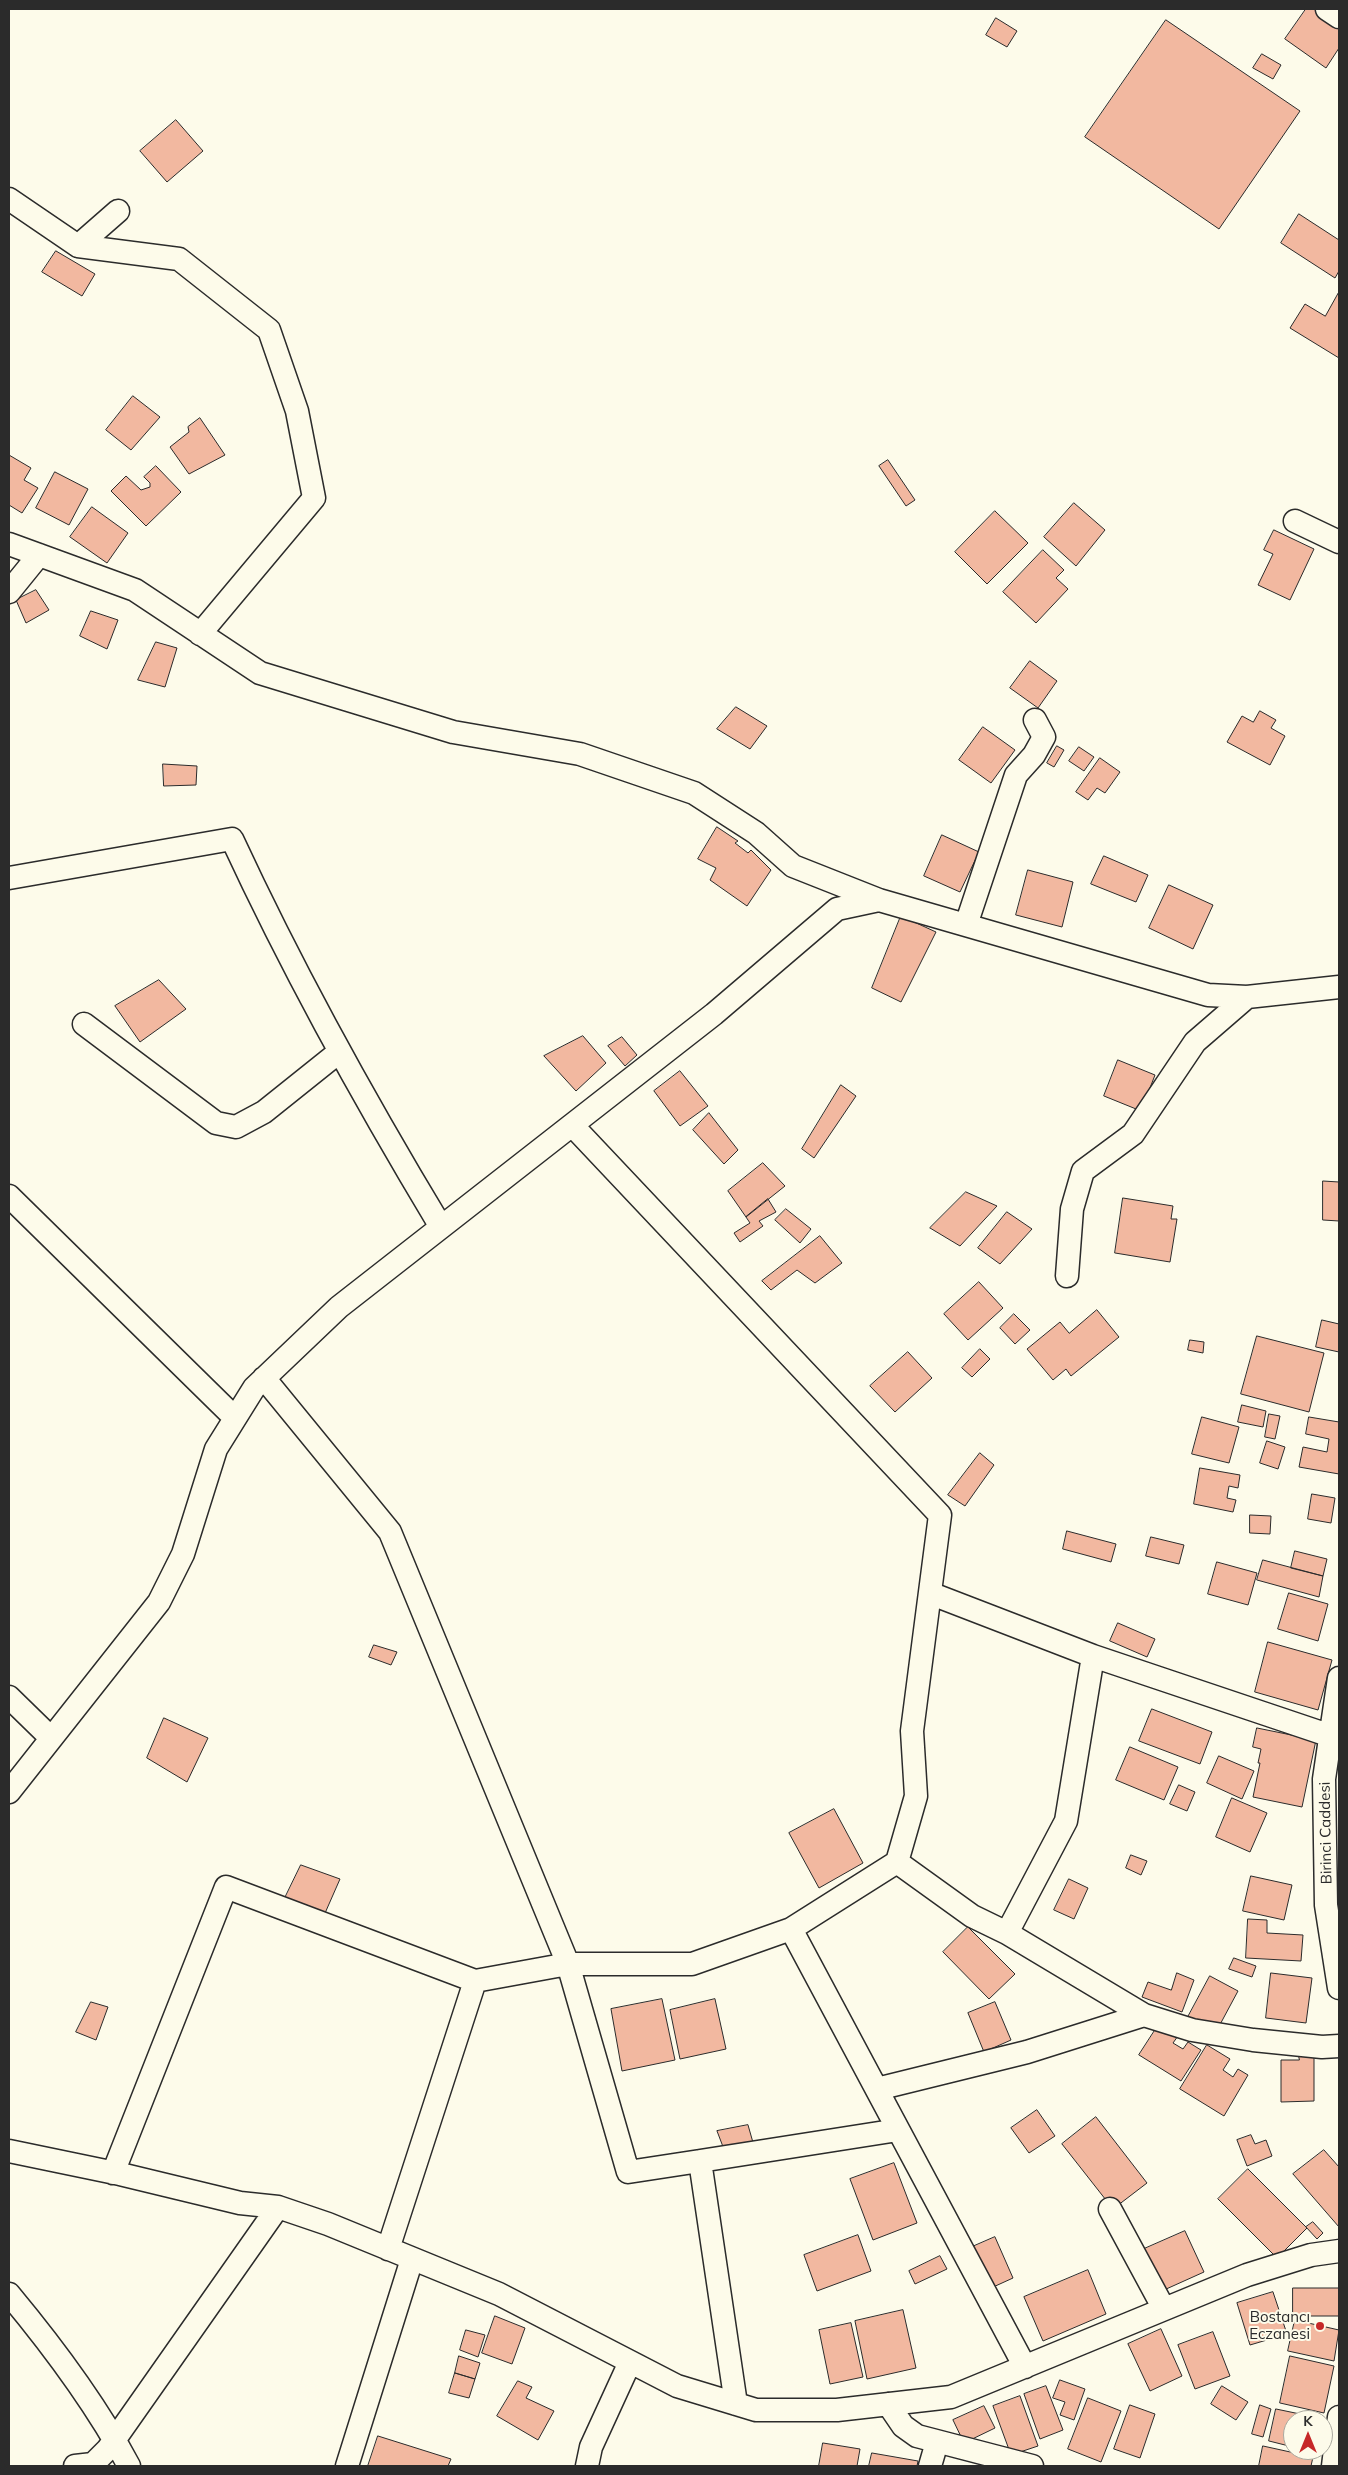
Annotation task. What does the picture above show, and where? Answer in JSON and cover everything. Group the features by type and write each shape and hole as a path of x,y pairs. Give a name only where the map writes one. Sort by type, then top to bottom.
{"street":[{"path":"1327,9 1339,17"},
{"path":"9,199 78,246 179,259 269,330 297,411 314,498 200,634"},
{"path":"78,246 118,211"},
{"path":"1295,522 1339,542"},
{"path":"9,544 135,590 260,673 453,732 580,754 694,793 756,833 793,866 879,900 1208,994 1247,996 1339,987"},
{"path":"9,592 39,555"},
{"path":"966,925 1016,775 1032,768 1034,755 1044,737 1035,720"},
{"path":"9,878 232,839 274,929 339,1052 441,1227"},
{"path":"9,1792 159,1602 183,1554 216,1449 254,1388 339,1307 714,1014 837,909 879,900"},
{"path":"1068,1276 1072,1209 1083,1171 1133,1134 1195,1042 1247,996"},
{"path":"84,1024 216,1123 236,1127 264,1112 339,1052"},
{"path":"113,2173 226,1887 474,1981 568,1964 692,1964 791,1929 896,1862 916,1796 912,1731 932,1594 940,1515 572,1125"},
{"path":"9,1196 235,1418"},
{"path":"264,1378 390,1532 568,1964 628,2172 898,2130"},
{"path":"932,1594 1093,1656 1331,1736"},
{"path":"1007,1933 1066,1821 1093,1656"},
{"name":"Birinci Caddesi","path":"1339,1678 1324,1779 1326,1906 1339,1988"},
{"path":"9,1697 51,1738"},
{"path":"896,1862 972,1916 1007,1933 1144,2015 1192,2030 1253,2040 1322,2047 1339,2046"},
{"path":"791,1929 1025,2367"},
{"path":"388,2249 474,1981"},
{"path":"877,2089 1027,2052 1144,2015"},
{"path":"9,2151 240,2203 278,2207 328,2224 499,2294 677,2386 756,2410 837,2410 951,2397 1247,2275 1311,2255 1339,2251"},
{"path":"700,2162 736,2404"},
{"path":"75,2466 93,2464 108,2449 278,2207"},
{"path":"1110,2209 1164,2309"},
{"path":"348,2466 412,2258"},
{"path":"9,2294 52,2345 114,2438 128,2466"},
{"path":"587,2466 591,2447 630,2362"},
{"path":"888,2404 903,2426 917,2436 1032,2466"},
{"path":"1333,2466 1339,2417"},
{"path":"930,2466 937,2442"}],"building":[{"path":"1306,9 1318,9 1339,24 1339,48 1326,68 1285,39"},
{"path":"996,18 1017,31 1007,47 986,35"},
{"path":"1166,20 1300,111 1219,229 1085,137"},
{"path":"1262,54 1281,65 1273,79 1253,68"},
{"path":"176,120 203,151 167,182 140,151"},
{"path":"1299,214 1339,240 1339,271 1335,278 1281,243"},
{"path":"56,251 95,274 82,296 42,272"},
{"path":"1339,292 1339,358 1290,328 1305,304 1325,316"},
{"path":"133,396 160,417 131,450 106,430"},
{"path":"200,418 225,455 189,474 170,447 189,432 188,427"},
{"path":"9,455 31,468 24,480 38,488 22,513 9,505"},
{"path":"888,460 915,500 906,506 879,466"},
{"path":"156,466 181,492 146,526 111,491 126,476 141,490 150,487 150,483 144,477"},
{"path":"55,472 88,489 69,525 36,508"},
{"path":"1074,503 1105,530 1076,566 1044,537"},
{"path":"92,507 128,533 107,563 70,537"},
{"path":"995,511 1028,543 987,584 955,552"},
{"path":"1274,530 1314,549 1290,600 1258,585 1273,554 1264,550"},
{"path":"1043,550 1064,570 1056,578 1068,589 1036,623 1003,592"},
{"path":"36,590 49,610 26,623 16,600"},
{"path":"91,611 118,620 107,649 80,636"},
{"path":"156,642 177,648 165,687 138,680"},
{"path":"1030,661 1057,681 1038,708 1010,688"},
{"path":"736,707 767,726 750,749 717,729"},
{"path":"1260,711 1276,720 1271,728 1285,736 1270,765 1227,742 1242,716 1253,722"},
{"path":"983,727 1015,750 991,783 959,760"},
{"path":"1057,746 1064,750 1054,767 1047,763"},
{"path":"1079,747 1094,757 1084,771 1069,761"},
{"path":"1100,758 1120,772 1105,793 1097,788 1088,800 1076,792"},
{"path":"163,764 197,766 196,785 164,786"},
{"path":"717,827 738,841 735,843 748,853 751,850 771,870 747,906 710,880 716,868 698,859"},
{"path":"942,835 979,852 960,892 924,876"},
{"path":"1104,856 1148,875 1136,902 1091,884"},
{"path":"1028,870 1073,882 1062,927 1016,915"},
{"path":"1169,885 1213,905 1193,949 1149,928"},
{"path":"901,916 936,932 901,1002 872,988"},
{"path":"159,980 186,1009 140,1042 115,1006"},
{"path":"583,1036 606,1063 576,1091 544,1056"},
{"path":"622,1037 637,1055 625,1066 608,1046"},
{"path":"1118,1060 1155,1075 1141,1111 1104,1096"},
{"path":"680,1071 708,1106 680,1126 654,1091"},
{"path":"841,1085 856,1096 814,1158 802,1149"},
{"path":"709,1113 738,1150 724,1164 693,1130"},
{"path":"763,1163 785,1186 746,1217 728,1191"},
{"path":"1323,1181 1339,1182 1339,1221 1323,1220"},
{"path":"966,1192 997,1206 960,1246 930,1228"},
{"path":"1123,1198 1173,1206 1171,1219 1177,1219 1170,1262 1115,1253"},
{"path":"768,1199 776,1212 759,1221 763,1226 740,1242 734,1233 750,1223 746,1217"},
{"path":"786,1209 811,1229 800,1243 775,1220"},
{"path":"1007,1212 1032,1229 1000,1264 978,1248"},
{"path":"820,1236 842,1263 815,1283 797,1270 771,1290 762,1281"},
{"path":"979,1282 1003,1308 968,1340 944,1314"},
{"path":"1097,1310 1119,1337 1071,1376 1066,1369 1053,1380 1027,1349 1060,1322 1069,1333"},
{"path":"1014,1314 1030,1330 1015,1344 1000,1328"},
{"path":"1322,1320 1339,1324 1339,1352 1316,1347"},
{"path":"1257,1336 1324,1353 1309,1412 1241,1394"},
{"path":"1190,1340 1204,1342 1203,1353 1188,1350"},
{"path":"980,1349 990,1359 972,1377 962,1368"},
{"path":"908,1352 932,1378 895,1412 870,1386"},
{"path":"1242,1405 1266,1411 1263,1427 1238,1422"},
{"path":"1269,1414 1280,1416 1275,1439 1265,1437"},
{"path":"1202,1417 1239,1427 1229,1463 1192,1454"},
{"path":"1309,1417 1339,1422 1339,1474 1299,1467 1303,1447 1327,1452 1329,1439 1306,1434"},
{"path":"1267,1441 1285,1447 1278,1469 1260,1463"},
{"path":"980,1453 994,1465 965,1506 948,1495"},
{"path":"1200,1468 1240,1475 1238,1488 1229,1486 1227,1498 1236,1500 1233,1512 1194,1504"},
{"path":"1312,1494 1335,1498 1331,1523 1308,1519"},
{"path":"1250,1515 1271,1516 1270,1534 1250,1533"},
{"path":"1067,1531 1116,1544 1111,1562 1063,1549"},
{"path":"1151,1537 1184,1545 1179,1564 1146,1556"},
{"path":"1295,1551 1327,1559 1323,1576 1291,1568"},
{"path":"1263,1560 1323,1576 1319,1597 1257,1580"},
{"path":"1217,1562 1257,1573 1248,1605 1208,1594"},
{"path":"1289,1593 1328,1604 1318,1641 1278,1629"},
{"path":"1118,1623 1155,1639 1147,1657 1110,1641"},
{"path":"1268,1642 1332,1660 1318,1710 1255,1692"},
{"path":"374,1645 397,1652 391,1665 369,1657"},
{"path":"1152,1709 1212,1732 1200,1764 1139,1741"},
{"path":"164,1718 208,1738 187,1782 147,1758"},
{"path":"1257,1728 1316,1740 1302,1807 1253,1797 1261,1749 1253,1747"},
{"path":"1130,1747 1178,1767 1164,1800 1116,1780"},
{"path":"1219,1756 1254,1771 1242,1799 1207,1783"},
{"path":"1179,1785 1195,1792 1187,1811 1170,1804"},
{"path":"1232,1798 1267,1813 1250,1852 1216,1837"},
{"path":"834,1809 863,1863 819,1888 789,1833"},
{"path":"1131,1855 1147,1861 1141,1875 1126,1868"},
{"path":"301,1865 340,1879 322,1920 284,1900"},
{"path":"1251,1876 1292,1885 1284,1920 1243,1911"},
{"path":"1069,1879 1088,1888 1074,1919 1054,1910"},
{"path":"1248,1919 1267,1920 1267,1933 1303,1935 1301,1961 1246,1958"},
{"path":"968,1927 1015,1974 989,1999 943,1952"},
{"path":"1234,1958 1256,1966 1252,1977 1229,1969"},
{"path":"1177,1973 1194,1980 1182,2012 1142,1997 1148,1982 1171,1990"},
{"path":"1271,1973 1312,1978 1306,2023 1266,2018"},
{"path":"1210,1976 1238,1991 1216,2032 1188,2017"},
{"path":"662,1999 675,2060 622,2071 611,2009"},
{"path":"715,1999 726,2049 680,2059 670,2010"},
{"path":"91,2002 108,2007 96,2040 76,2032"},
{"path":"995,2002 1011,2040 984,2052 968,2013"},
{"path":"1161,2021 1180,2033 1173,2043 1183,2049 1188,2042 1201,2050 1181,2081 1139,2055"},
{"path":"1207,2045 1230,2059 1223,2070 1233,2077 1238,2069 1248,2075 1224,2116 1180,2089"},
{"path":"1299,2056 1314,2056 1314,2101 1281,2102 1281,2060 1299,2060"},
{"path":"1037,2110 1055,2136 1029,2153 1011,2128"},
{"path":"1096,2117 1147,2183 1113,2209 1062,2144"},
{"path":"748,2125 754,2146 725,2152 717,2131"},
{"path":"1251,2135 1255,2144 1266,2140 1272,2156 1247,2166 1237,2140"},
{"path":"1324,2150 1339,2167 1339,2227 1293,2174"},
{"path":"894,2163 917,2223 873,2240 850,2179"},
{"path":"1248,2169 1307,2228 1277,2258 1218,2199"},
{"path":"1313,2222 1323,2233 1317,2239 1306,2227"},
{"path":"1185,2231 1204,2272 1164,2290 1144,2249"},
{"path":"858,2235 871,2271 817,2291 804,2255"},
{"path":"995,2237 1013,2278 991,2288 972,2247"},
{"path":"940,2256 947,2269 915,2284 909,2271"},
{"path":"1088,2270 1106,2314 1043,2341 1024,2297"},
{"path":"1293,2288 1339,2288 1339,2316 1293,2316"},
{"path":"1273,2292 1287,2334 1250,2345 1237,2303"},
{"path":"903,2310 916,2368 867,2379 855,2321"},
{"path":"495,2316 525,2328 512,2364 482,2353"},
{"path":"1295,2320 1339,2330 1334,2361 1288,2351"},
{"path":"851,2323 863,2377 830,2384 819,2330"},
{"path":"1161,2329 1182,2376 1150,2391 1128,2344"},
{"path":"466,2330 485,2335 478,2357 460,2350"},
{"path":"1213,2332 1230,2376 1195,2389 1178,2345"},
{"path":"459,2356 480,2363 475,2379 455,2373"},
{"path":"1290,2356 1334,2366 1325,2410 1311,2410 1280,2403"},
{"path":"455,2373 475,2379 469,2398 449,2393"},
{"path":"1060,2380 1085,2389 1074,2420 1060,2415 1065,2402 1053,2398"},
{"path":"518,2381 532,2387 526,2398 554,2411 538,2440 497,2416"},
{"path":"1046,2386 1063,2430 1040,2439 1024,2394"},
{"path":"1222,2386 1248,2402 1236,2420 1211,2404"},
{"path":"1020,2396 1038,2446 1011,2455 993,2406"},
{"path":"1088,2398 1121,2411 1101,2462 1068,2449"},
{"path":"1130,2405 1155,2414 1140,2458 1114,2449"},
{"path":"1260,2405 1271,2409 1263,2437 1252,2434"},
{"path":"984,2406 995,2428 964,2443 953,2420"},
{"path":"1276,2409 1283,2410 1283,2444 1269,2441"},
{"path":"378,2436 451,2459 448,2466 368,2466"},
{"path":"823,2443 860,2449 857,2466 819,2466"},
{"path":"1263,2446 1283,2450 1283,2460 1312,2460 1311,2466 1259,2466"},
{"path":"872,2453 918,2461 917,2466 869,2466"}],"place":[{"name":"Bostancı Eczanesi","path":"1320,2326"}]}
